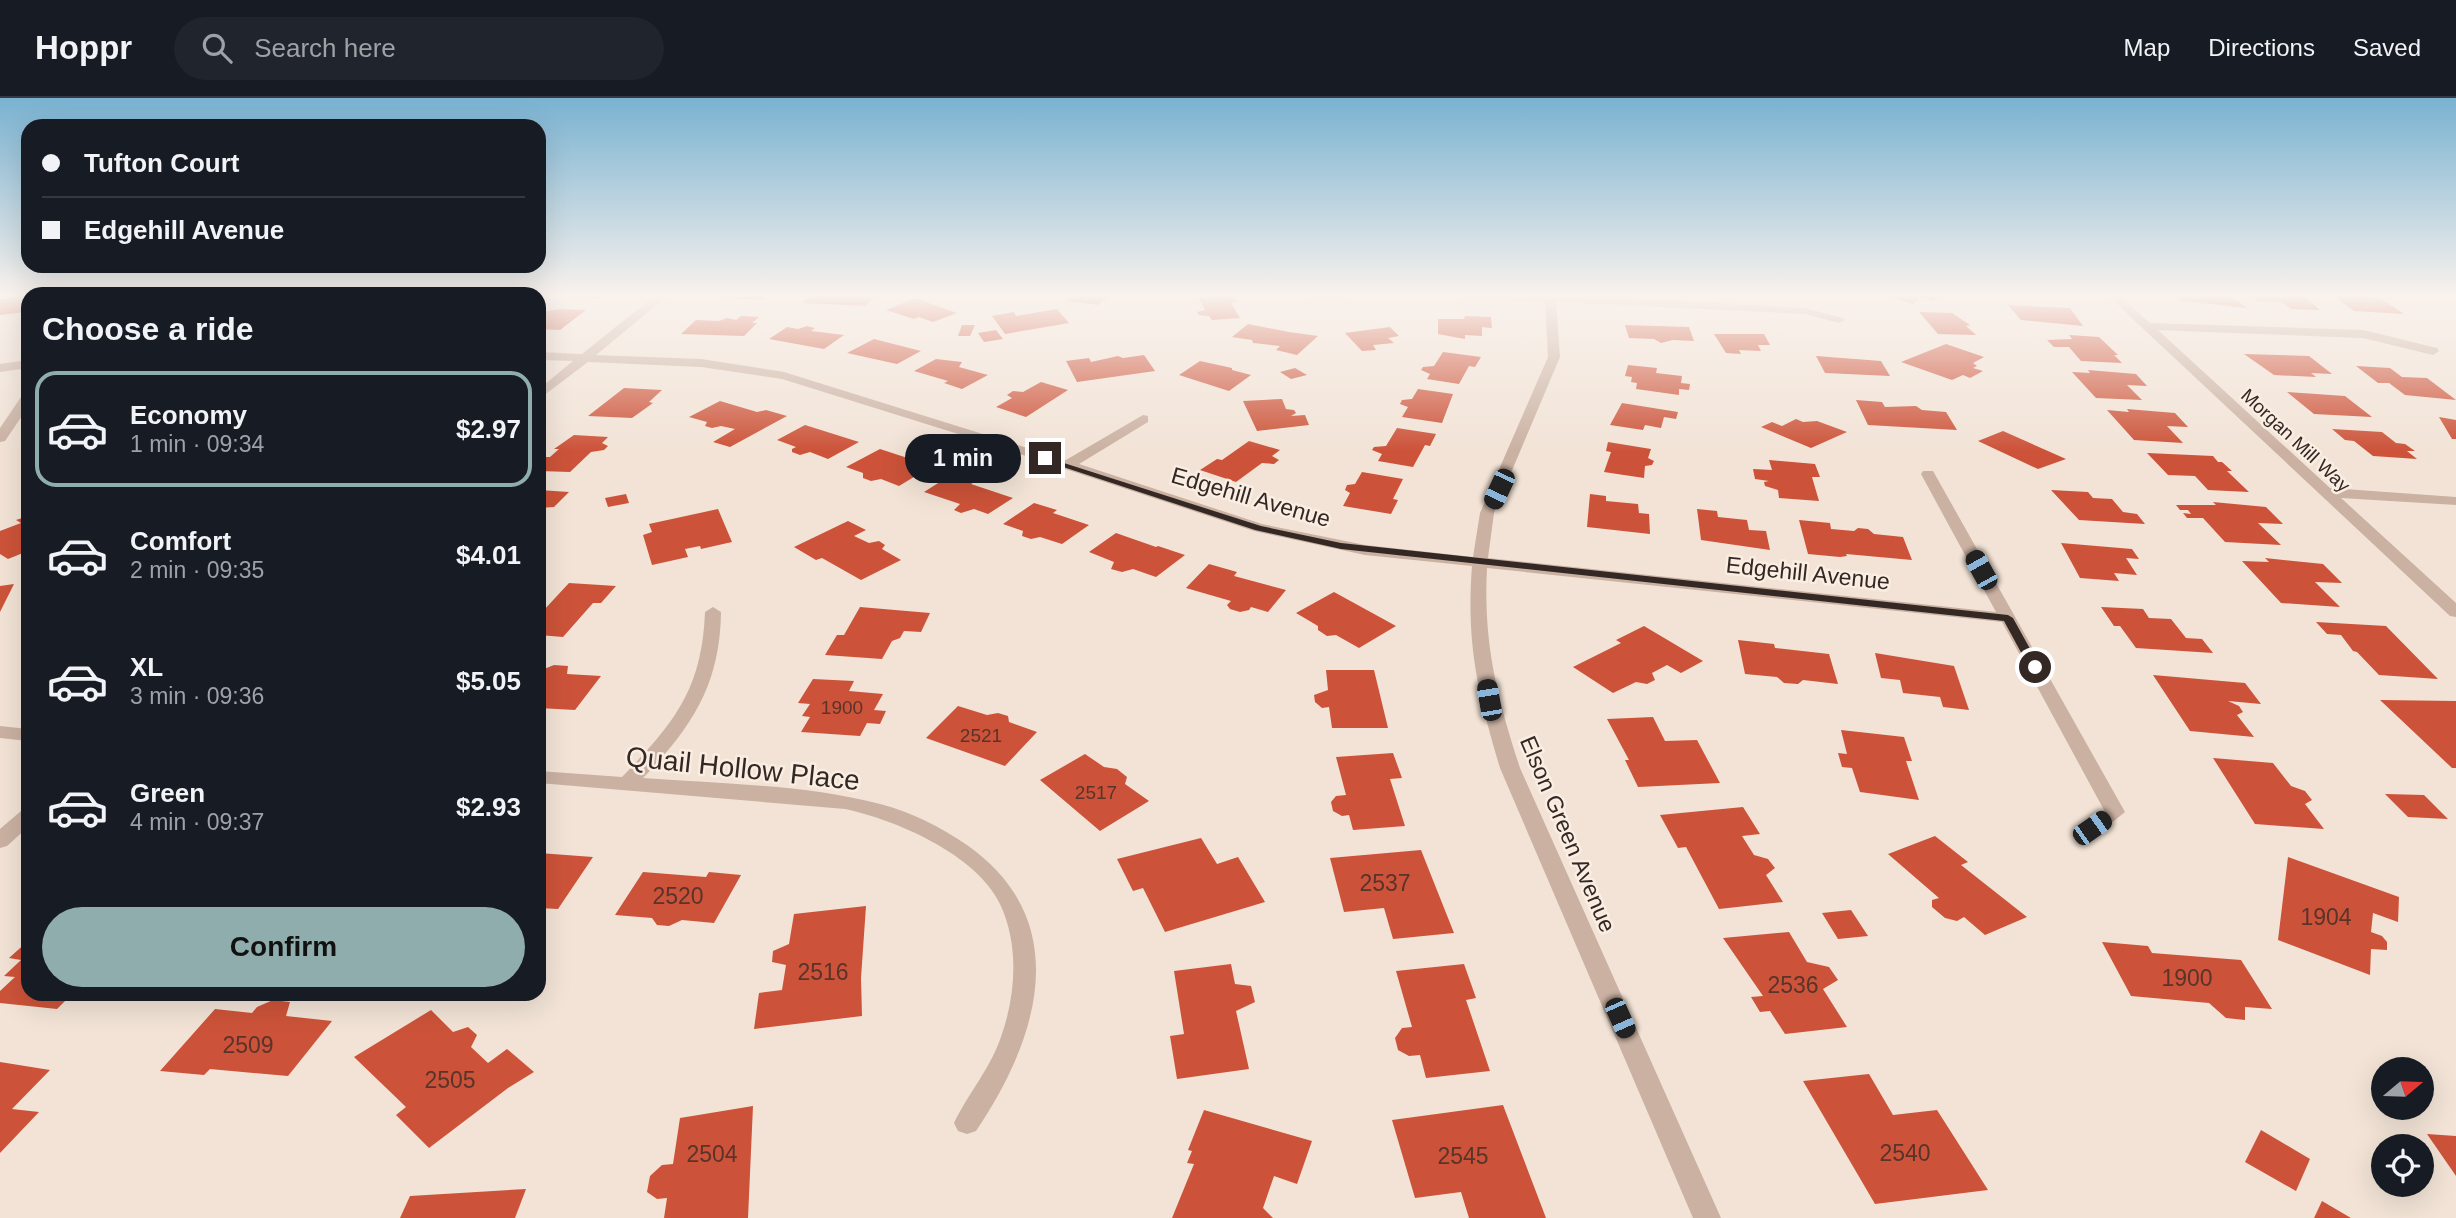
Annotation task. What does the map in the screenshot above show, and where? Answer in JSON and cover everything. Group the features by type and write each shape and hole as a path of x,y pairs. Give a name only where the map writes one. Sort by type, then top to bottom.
{"street":[{"path":"546,390 599,346"},
{"name":"Elson Green Avenue","path":"1553,346 1554,357 1487,513 1478,592 1480,652 1489,700 1510,768 1707,1218"},
{"name":"Morgan Mill Way","path":"2168,346 2456,612"},
{"path":"2414,346 2433,351"},
{"name":"Edgehill Avenue","path":"546,356 701,363 784,376 1259,528 1316,542 1365,550 2008,618"},
{"path":"0,369 21,366"},
{"path":"0,438 21,407"},
{"path":"1068,465 1143,419"},
{"path":"1928,474 2115,812 2092,828"},
{"path":"2325,492 2456,501"},
{"path":"626,784 657,752 687,713 706,676 714,643 713,612"},
{"path":"0,732 21,734"},
{"name":"Quail Hollow Place","path":"546,778 834,800 883,812 927,830 966,855 998,886 1009,901 1022,940 1025,975 1018,1022 999,1072 967,1123"},
{"path":"0,841 21,822"}],"building":[{"path":"860,346 902,346 921,351 897,364 847,353"},
{"path":"1280,346 1307,346 1297,355 1276,350"},
{"path":"1358,346 1374,346 1376,350 1362,351"},
{"path":"1722,346 1759,346 1761,351 1739,350 1741,354 1726,353"},
{"path":"1940,346 1953,346 1984,357 1973,363 1977,366 1973,368 1983,371 1970,378 1963,375 1952,380 1901,362"},
{"path":"2109,346 2122,363 2081,361 2069,347 2054,347"},
{"path":"1443,352 1481,357 1475,367 1469,366 1459,384 1427,379 1430,374 1421,370 1423,367 1434,366"},
{"path":"2244,354 2309,356 2332,374 2311,373 2316,377 2274,375"},
{"path":"1144,355 1155,371 1077,382 1066,361 1089,358 1091,362 1118,356 1123,358"},
{"path":"1816,356 1881,361 1890,376 1825,373"},
{"path":"936,359 962,362 959,367 988,375 962,389 944,383 948,381 914,371"},
{"path":"1200,361 1251,375 1229,391 1179,375"},
{"path":"1628,365 1657,368 1656,373 1682,376 1681,383 1690,384 1689,390 1679,389 1679,395 1636,389 1637,383 1631,382 1632,377 1625,376"},
{"path":"2356,366 2390,368 2402,377 2427,378 2456,400 2405,395 2389,383 2378,383"},
{"path":"1295,368 1307,375 1291,379 1280,372"},
{"path":"2088,370 2136,374 2147,386 2127,385 2142,400 2096,398 2072,372 2090,373"},
{"path":"1041,382 1068,390 1026,417 996,407 1012,398 1007,395 1013,391 1023,392"},
{"path":"624,388 662,390 649,402 653,403 632,418 588,416"},
{"path":"1418,389 1453,394 1442,423 1402,417 1408,407 1400,404 1402,400 1412,399"},
{"path":"2287,392 2345,396 2372,417 2314,414"},
{"path":"1282,399 1286,409 1296,413 1291,416 1305,415 1309,425 1257,431 1243,401"},
{"path":"1856,400 1882,402 1885,407 1916,406 1922,410 1946,412 1957,430 1868,425"},
{"path":"720,401 757,412 766,410 787,416 730,447 713,442 735,429 721,426 712,428 705,426 707,422 689,417"},
{"path":"1622,403 1678,412 1676,419 1664,417 1661,428 1645,425 1643,430 1610,425"},
{"path":"2127,409 2175,413 2188,427 2167,426 2183,443 2134,440 2107,410 2129,412"},
{"path":"2439,417 2456,420 2456,439 2452,439"},
{"path":"1796,419 1803,422 1817,421 1847,432 1811,448 1761,427 1772,422 1782,426"},
{"path":"805,425 859,442 828,459 810,452 800,455 792,452 796,447 777,440"},
{"path":"1397,428 1436,434 1430,446 1425,445 1413,467 1378,461 1382,454 1372,450 1374,447 1386,446"},
{"path":"2332,429 2382,432 2396,443 2405,444 2415,451 2407,451 2417,459 2373,456"},
{"path":"2003,431 2066,459 2038,469 1978,441"},
{"path":"574,435 608,437 602,443 608,446 604,450 591,452 570,472 546,471 546,457 559,449 554,449"},
{"path":"1249,441 1280,450 1272,456 1279,460 1274,464 1262,463 1236,482 1200,470 1217,459 1222,460"},
{"path":"1608,442 1651,449 1648,458 1654,461 1652,465 1645,466 1644,478 1604,472 1611,452 1606,451"},
{"path":"880,449 932,466 899,486 881,479 871,481 863,478 863,473 846,467"},
{"path":"2147,453 2213,456 2232,471 2227,471 2249,492 2208,490 2195,476 2168,475"},
{"path":"1769,460 1815,464 1820,477 1812,477 1819,501 1779,498 1778,490 1765,486 1764,482 1769,481 1755,479 1753,469 1772,470"},
{"path":"1362,472 1403,479 1393,499 1398,500 1391,514 1343,506 1350,493 1345,490 1347,485 1355,484"},
{"path":"954,473 976,481 971,484 1013,498 988,514 974,509 961,513 954,510 960,504 924,492"},
{"path":"546,490 569,492 554,507 546,508"},
{"path":"2051,490 2088,492 2093,498 2112,499 2123,512 2137,514 2145,524 2079,520"},
{"path":"626,494 629,503 608,507 605,498"},
{"path":"1590,494 1606,496 1606,501 1638,504 1639,513 1649,514 1650,534 1587,527"},
{"path":"2213,502 2266,507 2283,524 2258,523 2281,545 2225,542 2203,518 2187,518 2183,513 2191,514 2188,510 2180,510 2176,505 2216,505"},
{"path":"1034,503 1057,510 1053,513 1089,525 1062,544 1040,537 1031,539 1022,536 1023,531 1003,524"},
{"path":"718,509 732,542 701,549 700,546 685,549 688,557 652,565 643,535 652,532 649,524"},
{"path":"1697,509 1717,511 1718,517 1747,520 1749,530 1766,531 1770,550 1701,540"},
{"path":"1799,520 1830,523 1831,529 1868,529 1874,534 1903,537 1912,560 1846,554 1847,556 1840,557 1808,554"},
{"path":"848,521 866,530 854,536 869,543 879,541 885,545 882,549 901,560 861,580 822,558 816,560 794,547"},
{"path":"21,523 21,554 8,559 0,554 0,531"},
{"path":"1116,533 1185,555 1156,577 1133,569 1122,572 1111,569 1114,562 1089,552"},
{"path":"2061,543 2132,549 2139,559 2126,558 2137,575 2114,573 2119,581 2080,578"},
{"path":"2265,558 2323,564 2342,583 2315,582 2340,607 2281,603 2242,561 2269,562"},
{"path":"1209,564 1237,572 1234,576 1286,590 1268,612 1251,607 1240,612 1230,609 1227,605 1231,601 1186,588"},
{"path":"569,583 616,586 601,603 593,603 563,637 546,636 546,608"},
{"path":"14,584 0,612 0,586"},
{"path":"1334,592 1396,626 1359,648 1336,635 1327,636 1318,630 1318,626 1296,613"},
{"path":"860,607 930,613 921,632 904,631 900,638 892,641 882,659 825,655 837,635 844,635"},
{"path":"2101,607 2143,609 2149,618 2171,619 2186,638 2202,639 2213,653 2136,648 2120,626 2114,626"},
{"path":"2316,622 2386,626 2438,679 2379,675 2353,651 2341,635 2327,634"},
{"path":"1644,626 1703,661 1681,673 1667,665 1652,673 1655,680 1647,684 1636,682 1613,693 1573,667 1621,643 1616,640"},
{"path":"1738,640 1774,644 1775,648 1829,654 1838,684 1803,680 1798,684 1784,683 1777,677 1745,674"},
{"path":"1875,653 1954,666 1969,710 1943,707 1940,697 1903,693 1900,680 1881,678"},
{"path":"554,665 568,666 567,674 601,676 575,710 546,708 546,668"},
{"path":"1326,670 1374,670 1388,728 1332,728 1329,707 1322,708 1315,702 1314,695 1328,690"},
{"path":"2153,675 2245,683 2261,704 2228,701 2239,706 2243,712 2237,715 2254,737 2190,731"},
{"path":"813,679 854,681 849,691 883,694 874,710 886,711 880,724 867,723 860,736 801,732 810,717 802,716 810,704 798,703"},
{"path":"2380,700 2456,701 2456,768 2452,768"},
{"path":"958,706 987,715 998,713 1008,716 1009,722 1037,732 1005,766 926,738"},
{"path":"1653,717 1665,741 1697,740 1720,783 1638,787 1625,760 1629,760 1607,719"},
{"path":"1841,730 1904,737 1912,761 1906,761 1919,800 1860,792 1852,768 1842,767 1838,753 1847,754"},
{"path":"1393,753 1402,778 1390,779 1405,826 1353,830 1349,815 1342,816 1333,811 1331,802 1336,796 1346,795 1336,757"},
{"path":"1085,754 1104,767 1117,769 1127,777 1125,784 1149,801 1100,831 1040,780"},
{"path":"2213,758 2273,763 2291,786 2305,791 2312,800 2305,804 2324,829 2255,824"},
{"path":"2385,794 2424,795 2448,819 2408,817"},
{"path":"1743,807 1760,834 1742,836 1754,855 1768,859 1775,868 1766,875 1783,902 1719,909 1686,847 1678,848 1660,815"},
{"path":"1935,836 1968,862 1961,865 2027,917 1985,935 1964,917 1957,921 1945,918 1932,907 1932,900 1939,898 1888,854"},
{"path":"1201,838 1217,864 1238,857 1265,902 1165,932 1143,888 1133,891 1117,859"},
{"path":"1421,850 1454,933 1393,939 1384,908 1344,912 1330,858"},
{"path":"546,854 593,857 558,909 546,908"},
{"path":"2288,857 2399,897 2398,922 2373,913 2371,932 2382,936 2387,942 2387,950 2371,949 2370,975 2278,940"},
{"path":"643,872 706,877 709,872 741,875 714,923 682,920 669,926 657,925 652,918 615,915"},
{"path":"866,906 861,978 862,1016 754,1029 759,993 782,990 786,965 772,962 773,951 789,944 794,914"},
{"path":"1851,910 1868,936 1838,939 1822,913"},
{"path":"1789,932 1807,962 1829,967 1838,980 1823,989 1847,1027 1785,1034 1770,1011 1760,1012 1751,997 1763,996 1723,938"},
{"path":"2102,942 2148,946 2152,953 2241,960 2272,1009 2245,1007 2245,1020 2226,1018 2209,1003 2131,996"},
{"path":"21,947 21,960 9,958"},
{"path":"21,960 21,1001 65,1001 57,1009 0,1003 0,991 15,977 4,976"},
{"path":"1231,964 1235,984 1251,986 1255,1002 1236,1011 1249,1069 1177,1079 1170,1036 1184,1034 1174,971"},
{"path":"1464,964 1476,998 1466,1000 1490,1071 1426,1078 1420,1055 1409,1056 1398,1050 1395,1038 1402,1028 1412,1027 1396,971"},
{"path":"271,1001 290,1002 286,1016 332,1021 288,1076 210,1069 204,1075 160,1071 215,1009 252,1013 257,1007"},
{"path":"431,1010 453,1032 468,1027 477,1035 471,1047 488,1063 507,1049 534,1072 508,1088 429,1148 396,1115 406,1107 354,1057"},
{"path":"0,1062 50,1070 12,1109 39,1112 0,1153"},
{"path":"1869,1074 1893,1115 1937,1110 1988,1190 1875,1204 1803,1081"},
{"path":"1503,1105 1546,1218 1469,1218 1461,1192 1415,1198 1392,1120"},
{"path":"753,1106 748,1218 664,1218 667,1198 657,1199 647,1192 650,1176 662,1165 673,1164 680,1118"},
{"path":"1204,1110 1312,1141 1297,1184 1274,1176 1263,1208 1273,1218 1172,1218 1194,1164 1187,1163 1192,1151 1188,1150"},
{"path":"2261,1130 2310,1159 2296,1191 2245,1162"},
{"path":"2434,1134 2456,1136 2456,1176 2434,1144"},
{"path":"526,1189 515,1218 400,1218 410,1196"},
{"path":"2322,1201 2351,1218 2314,1218"}],"route":[{"path":"1045,458 1259,528 1316,542 1365,550 2008,618 2035,667"}]}
